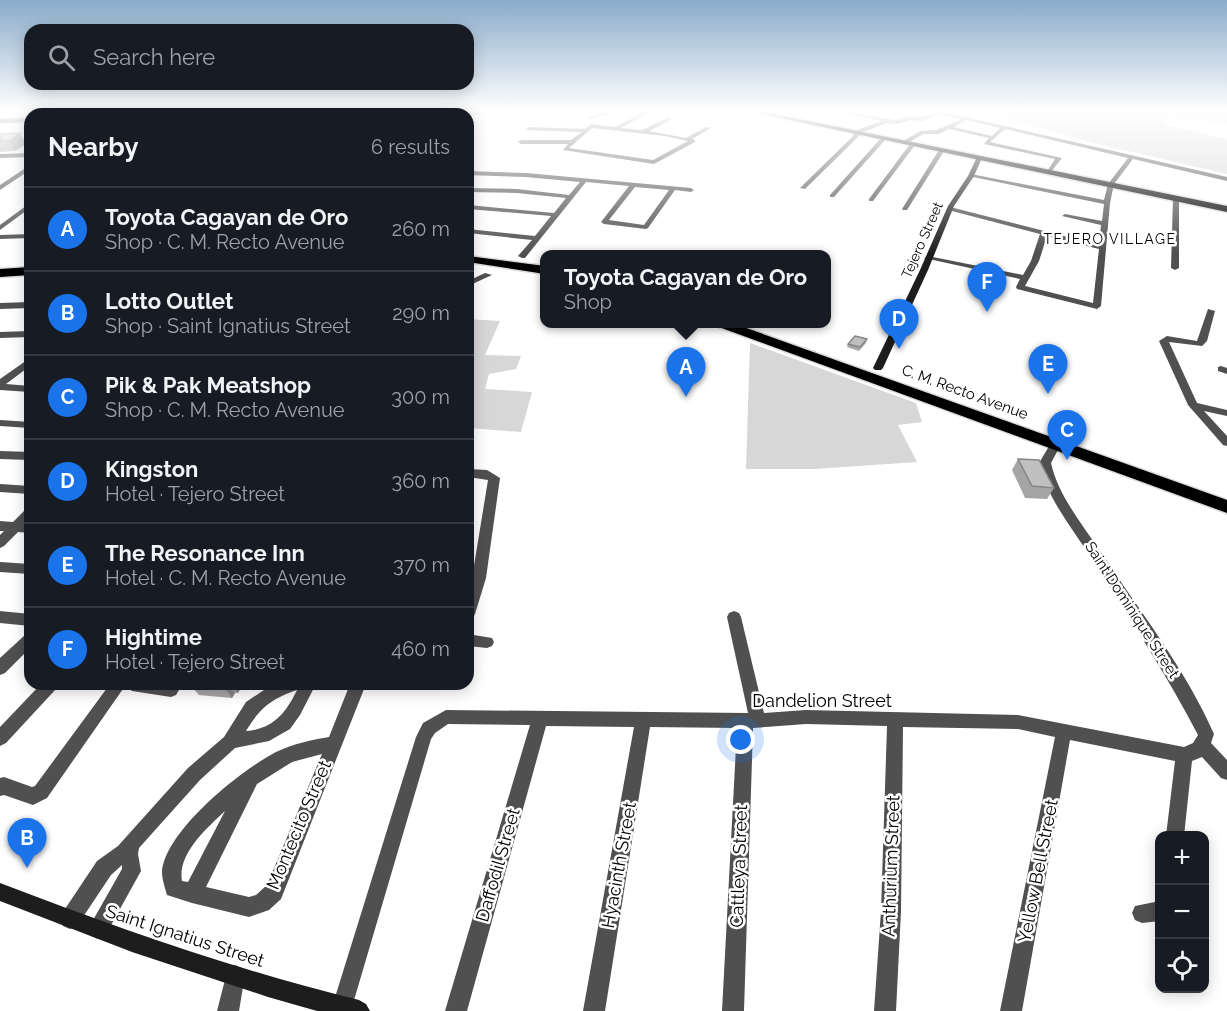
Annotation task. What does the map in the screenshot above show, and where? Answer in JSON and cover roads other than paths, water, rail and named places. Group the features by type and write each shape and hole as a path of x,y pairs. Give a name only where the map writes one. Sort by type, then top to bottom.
{"highway":[{"path":"474,260 540,275"},
{"path":"0,266 24,264"},
{"path":"474,266 540,270"},
{"path":"0,273 24,271"},
{"name":"C. M. Recto Avenue","path":"755,328 1058,440 1227,494"},
{"name":"C. M. Recto Avenue","path":"771,335 878,368 1227,507"}],"main road":[{"name":"Tejero Street","path":"878,368 950,209 980,158"},
{"path":"981,158 1227,209"},
{"name":"Saint Ignatius Street","path":"0,892 70,920 235,975 351,1009"}],"street":[{"path":"628,158 654,162 661,158"},
{"path":"803,188 832,158"},
{"path":"832,196 866,158"},
{"path":"871,200 899,158"},
{"path":"905,210 937,158"},
{"path":"1048,172 1059,158"},
{"path":"1044,233 1035,261 1020,286 1024,289 1097,306 1107,203 1111,184 1130,158"},
{"path":"1141,158 1227,179"},
{"path":"0,188 24,171"},
{"path":"474,174 526,175 691,190"},
{"path":"971,176 1107,203"},
{"path":"522,256 585,180"},
{"path":"633,185 604,222 646,227 673,189"},
{"path":"474,190 517,191 571,197"},
{"path":"1175,268 1176,198"},
{"path":"474,207 493,207 556,215"},
{"path":"950,209 1102,248"},
{"path":"0,228 24,210"},
{"path":"1065,216 1106,224"},
{"path":"474,232 537,238"},
{"path":"0,237 24,236"},
{"path":"928,258 1025,278"},
{"path":"474,281 488,275"},
{"path":"0,306 24,305"},
{"path":"1211,311 1199,344 1171,339 1164,341 1193,405 1227,442"},
{"path":"0,335 24,334"},
{"path":"0,385 24,366"},
{"path":"0,385 24,388"},
{"path":"1193,405 1227,413"},
{"path":"0,423 24,425"},
{"name":"Saint Dominique Street","path":"1058,440 1044,465 1050,481 1177,679 1203,728 1205,740 1202,746"},
{"path":"0,455 24,456"},
{"path":"474,473 487,474 494,478 480,569 474,592"},
{"path":"0,488 24,490"},
{"path":"0,543 24,518"},
{"path":"0,526 24,528"},
{"path":"0,567 24,569"},
{"path":"0,617 24,619"},
{"name":"Cattleya Street","path":"733,1011 752,721 734,617"},
{"path":"474,641 487,642"},
{"path":"0,668 24,645"},
{"path":"0,738 45,690"},
{"path":"0,787 4,786 33,796 41,792 115,690"},
{"path":"70,920 104,868 132,844 194,774 230,742 252,707 275,690"},
{"path":"230,742 260,737 280,727 298,708 306,690"},
{"name":"Montecito Street","path":"333,744 291,754 252,776 211,810 176,856 171,871 171,884 174,888 249,908 262,903 274,892 356,690"},
{"name":"Dandelion Street","path":"351,1009 419,749 429,728 436,722 452,716 752,721 806,717 895,721 1005,721 1064,730 1184,755"},
{"name":"Daffodil Street","path":"456,1011 540,719"},
{"name":"Hyacinth Street","path":"594,1011 643,719"},
{"name":"Anthurium Street","path":"885,1011 891,911 895,721"},
{"name":"Yellow Bell Street","path":"1011,1011 1064,730"},
{"path":"1176,831 1184,755 1202,746 1227,772"},
{"path":"192,894 252,776"},
{"path":"98,929 132,871 129,854 132,844"},
{"path":"228,1011 235,975"}],"place":[{"name":"Hightime","path":"987,312"},
{"name":"Kingston","path":"899,349"},
{"name":"The Resonance Inn","path":"1048,394"},
{"name":"Toyota Cagayan de Oro","path":"686,397"},
{"name":"Pik & Pak Meatshop","path":"1067,460"},
{"name":"Lotto Outlet","path":"27,868"}],"district":[{"name":"TEJERO VILLAGE","path":"1110,239"}]}
